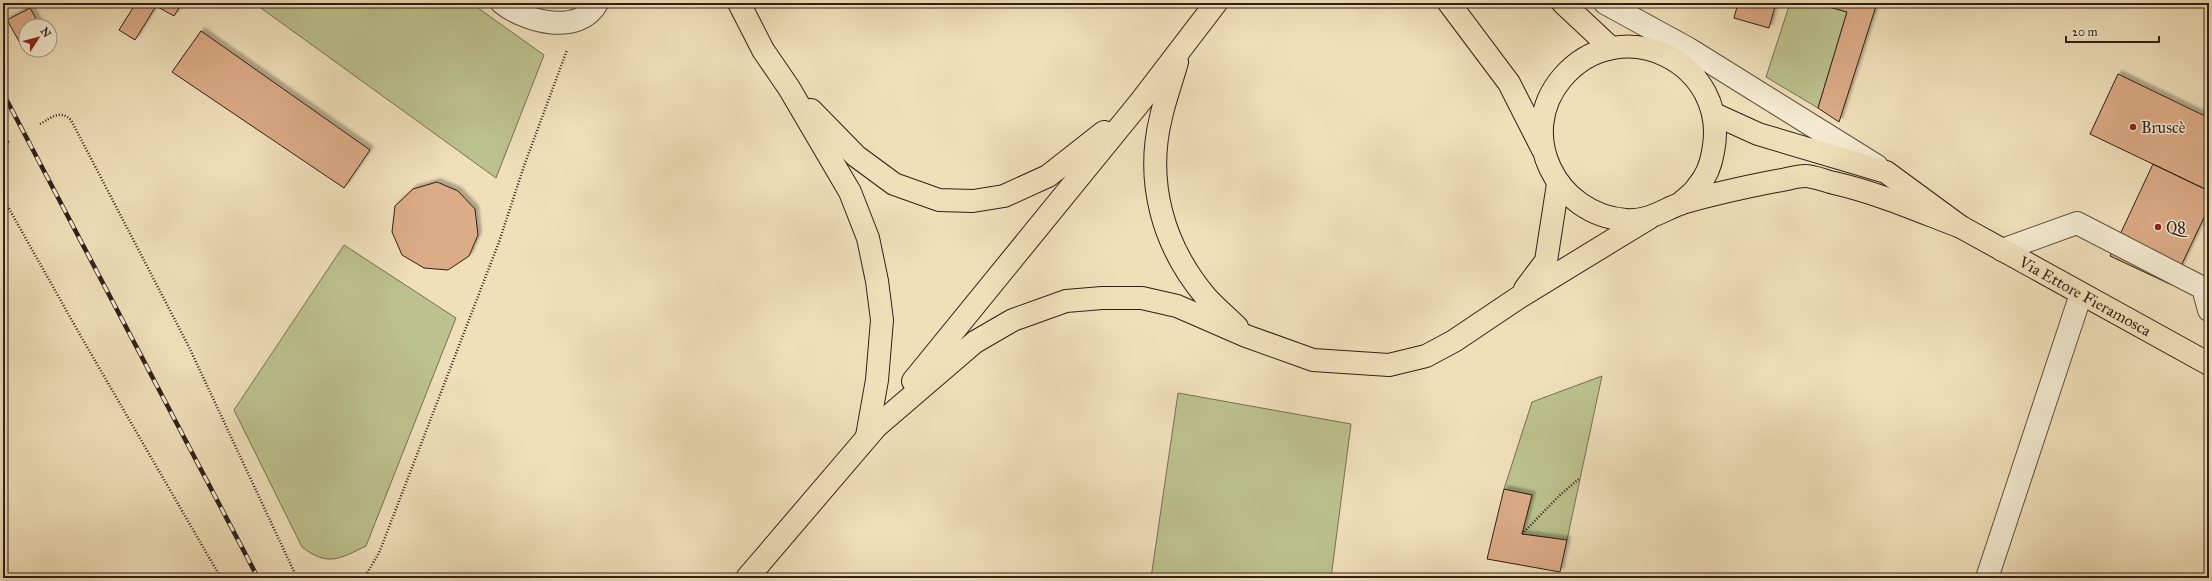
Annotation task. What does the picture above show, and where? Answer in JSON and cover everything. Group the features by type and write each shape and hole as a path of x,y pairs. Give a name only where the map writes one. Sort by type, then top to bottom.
{"main road":[{"path":"739,3 763,50 789,88 850,192 868,238 877,281 882,320 871,431"},
{"path":"747,578 871,431 1141,101 1216,3"},
{"path":"1449,3 1509,83 1544,152 1558,184 1572,199 1602,216 1629,221 1649,218"},
{"path":"1562,3 1611,48"},
{"path":"1544,152 1542,129 1545,114 1556,86 1570,69 1589,56 1611,48 1633,46 1648,49 1675,60 1693,74 1706,93 1714,114 1716,139 1711,164 1698,187 1680,204"},
{"path":"1181,49 1160,118 1156,145 1155,182 1160,212 1170,240 1206,296 1246,336"},
{"path":"789,88 856,156 894,184 939,200 973,201 1004,196 1048,176 1141,101"},
{"path":"1714,114 1758,134 1886,172 1961,226"},
{"path":"871,431 975,342 1012,320 1066,302 1102,298 1142,298 1178,306 1246,336 1313,360 1389,365 1426,356 1447,345 1518,298 1649,218 1680,204 1746,186 1805,176 1862,189 1961,226"},
{"path":"1518,298 1546,261 1558,184"},
{"name":"Via Ettore Fieramosca","path":"1961,226 2209,364"}],"street":[{"path":"502,3 538,20 565,23 578,20 594,8 597,3"},
{"path":"1605,3 1689,49 1886,172"},
{"path":"2002,250 2077,223 2203,288 2209,310"},
{"path":"1987,578 2082,294"}],"path":[{"path":"364,578 379,553 463,337 578,20"},
{"path":"40,124 58,114 65,115 71,120 189,347 297,578"},
{"path":"3,145 10,141"},
{"path":"3,198 79,333 221,578"},
{"path":"1522,534 1560,495 1580,478"}],"green space":[{"path":"254,3 471,3 544,55 496,178"},
{"path":"1790,3 1815,3 1847,12 1818,108 1766,77"},
{"path":"344,245 456,318 366,546 341,557 327,559 319,557 302,547 234,410"},
{"path":"1602,376 1567,540 1522,534 1532,495 1504,489 1532,402"},
{"path":"1178,393 1351,424 1331,578 1151,578"}],"building":[{"path":"136,3 182,3 174,16 156,6 135,40 119,30"},
{"path":"1738,3 1776,3 1769,28 1734,18"},
{"path":"1815,3 1877,3 1839,122 1818,108 1847,12"},
{"path":"30,8 36,18 18,18 18,39 7,20"},
{"path":"201,31 370,150 344,188 172,72"},
{"path":"2118,74 2209,118 2209,191 2090,134"},
{"path":"2153,164 2209,191 2209,207 2172,285 2110,256"},
{"path":"437,182 458,191 475,209 478,235 469,256 448,270 424,268 402,255 392,232 395,206 413,189"},
{"path":"1504,489 1532,495 1522,534 1567,540 1560,572 1487,559"}],"railway":[{"path":"3,93 258,578"}],"place":[{"name":"Bruscè","path":"2133,127"},
{"name":"Q8","path":"2158,227"}]}
